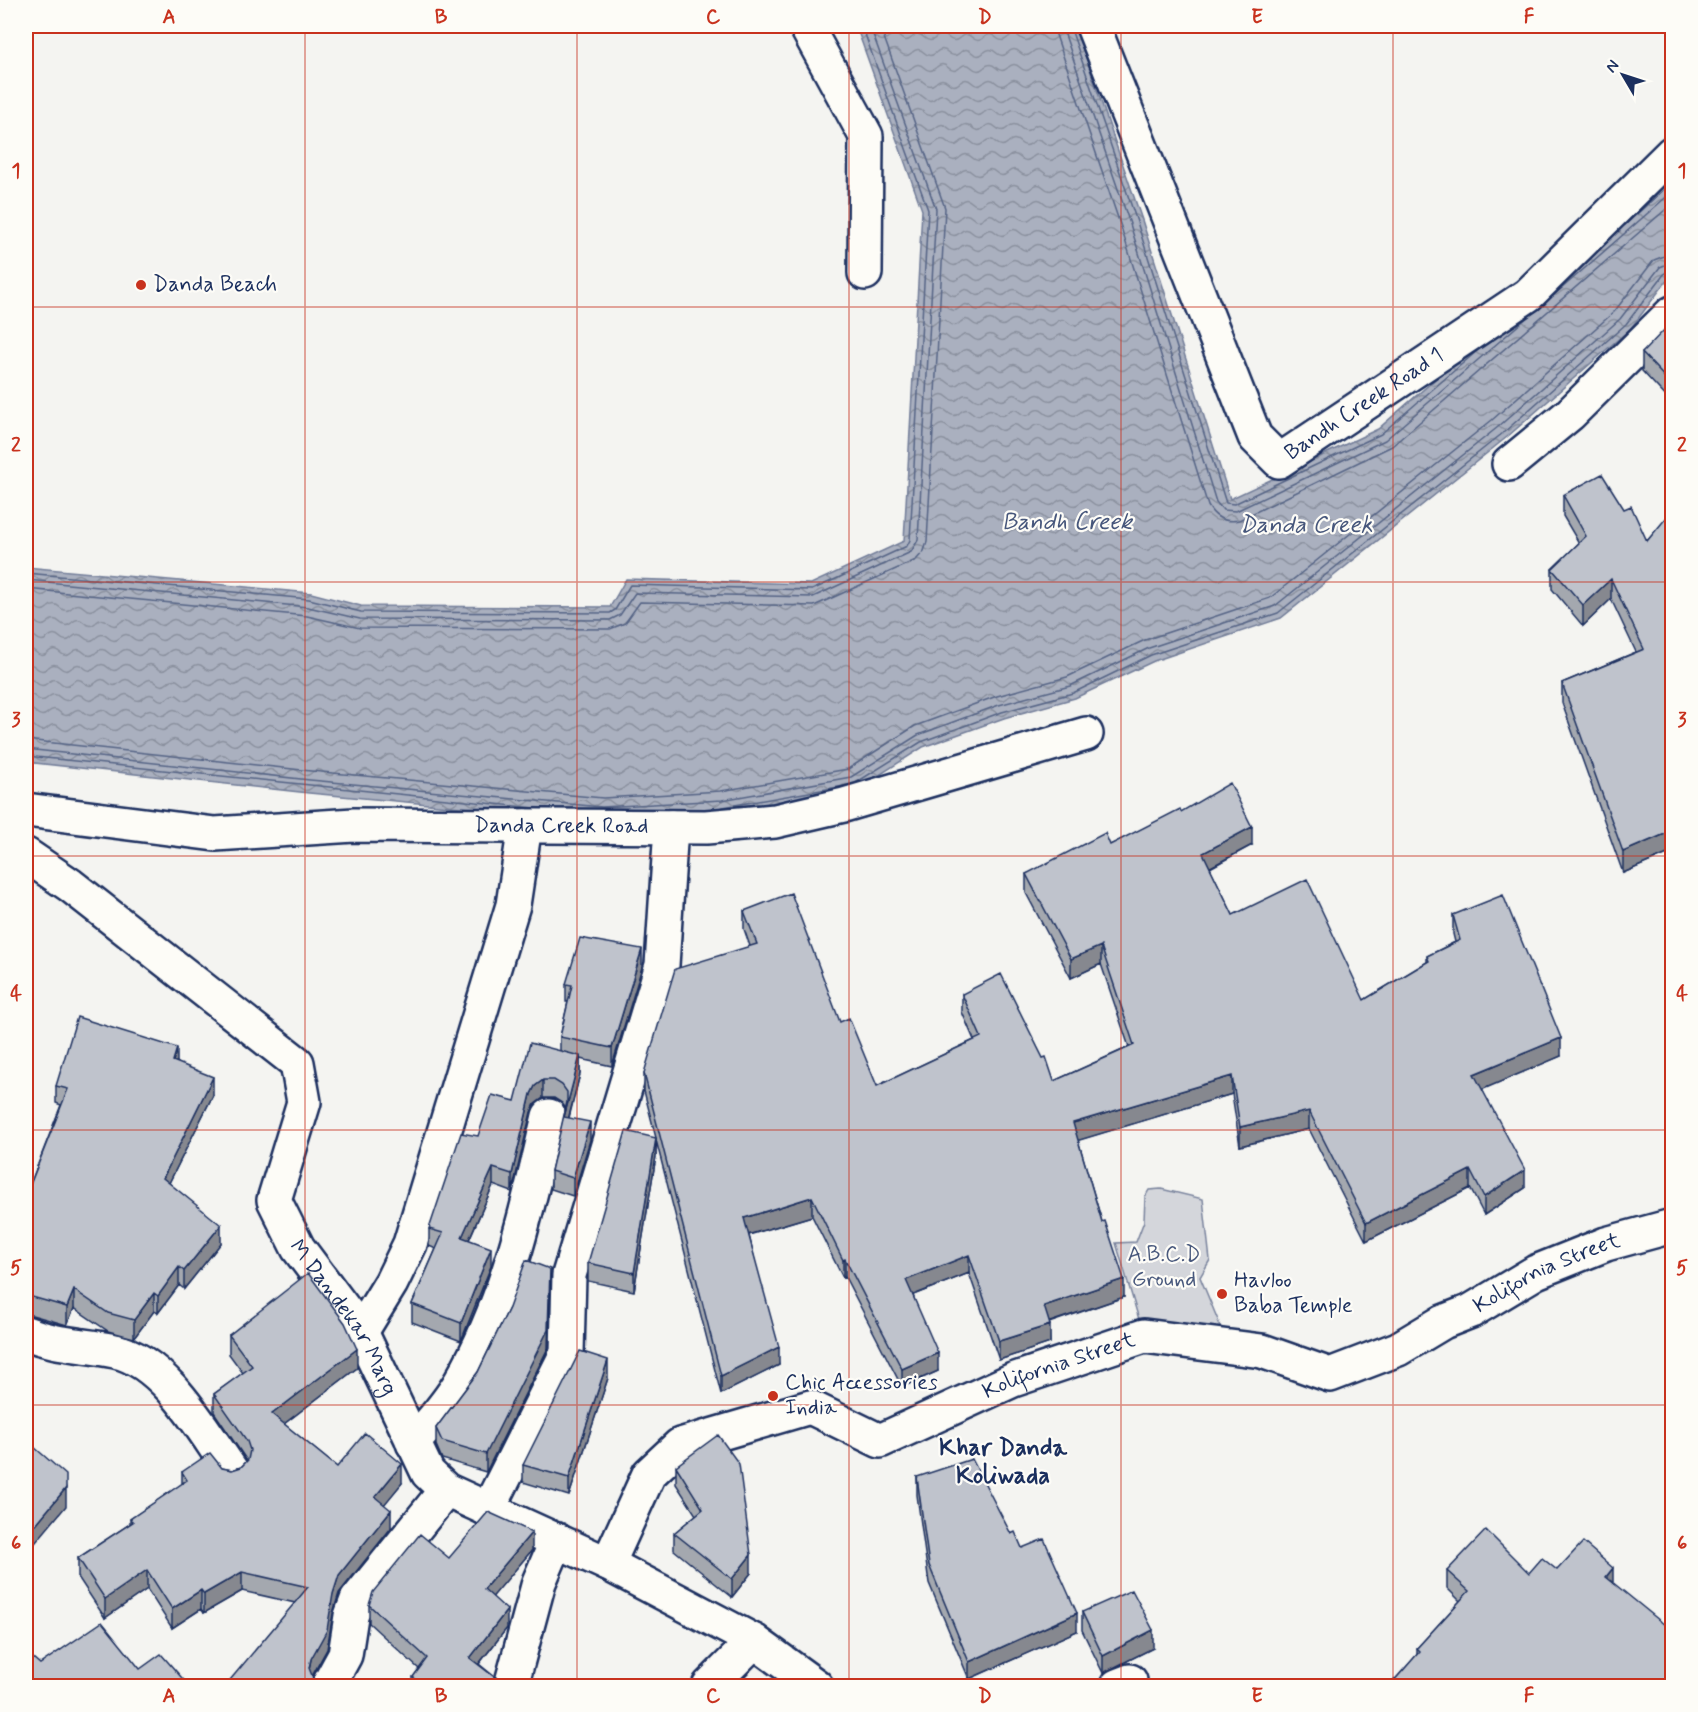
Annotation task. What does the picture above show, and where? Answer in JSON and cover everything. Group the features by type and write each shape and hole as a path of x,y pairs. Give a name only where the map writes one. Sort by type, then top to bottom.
{"street":[{"path":"806,26 866,136 866,273"},
{"name":"Bandh Creek Road 1","path":"1093,26 1255,437 1279,461 1528,295 1672,153"},
{"path":"1509,464 1570,414 1672,312"},
{"name":"Danda Creek Road","path":"26,810 215,834 354,825 706,827 786,818 844,805 1086,734"},
{"path":"361,1332 391,1283 410,1244 513,905 525,826"},
{"path":"488,1510 567,1353 569,1275 662,965 671,827"},
{"name":"M Dandekar Marg","path":"26,855 70,885 297,1063 304,1102 274,1200 298,1248 361,1332 428,1473 446,1490 608,1564 754,1641 816,1686"},
{"path":"413,1443 461,1382 484,1336 523,1229 549,1116"},
{"name":"Kolifornia Street","path":"608,1564 649,1474 680,1445 810,1407 880,1441 1013,1380 1144,1336 1262,1351 1330,1375 1398,1349 1443,1322 1471,1311 1536,1272 1606,1244 1672,1226"},
{"path":"26,1333 52,1344 117,1352 145,1364 175,1391 231,1470"},
{"path":"328,1686 345,1655 351,1616 357,1600 446,1490"},
{"path":"511,1686 540,1582 558,1540"},
{"path":"709,1686 754,1641"}],"green space":[{"name":"A.B.C.D Ground","path":"1161,1189 1203,1199 1210,1260 1200,1277 1230,1349 1144,1336 1116,1243 1136,1242 1144,1221 1145,1197 1149,1190"}],"water":[{"name":"Bandh Creek","path":"856,26 1075,26 1142,220 1230,499 1378,429 1672,173 1672,274 1631,328 1507,437 1281,618 1154,661 1075,698 1004,718 923,747 856,790 723,814 602,820 309,793 26,762 26,567 311,593 361,606 610,607 626,579 811,584 904,541 922,210"}],"building":[{"path":"1666,328 1672,335 1672,385 1642,353"},
{"path":"1602,474 1624,509 1631,506 1647,541 1672,513 1672,831 1623,852 1562,683 1644,649 1611,579 1583,605 1552,569 1586,536 1563,495"},
{"path":"1230,783 1252,827 1203,853 1233,915 1307,879 1364,1000 1429,961 1427,956 1460,940 1453,915 1503,895 1561,1038 1474,1074 1525,1170 1484,1197 1470,1170 1366,1223 1309,1111 1240,1127 1232,1076 1073,1123 1102,1222 1105,1221 1124,1279 1044,1306 1050,1325 999,1341 969,1255 906,1280 938,1353 902,1369 812,1197 744,1218 779,1347 721,1376 644,1073 675,969 757,944 744,911 791,893 840,1022 849,1018 877,1086 981,1037 962,994 1001,974 1043,1058 1046,1057 1054,1081 1134,1045 1101,946 1071,959 1026,874 1105,833 1110,845 1180,809 1181,812"},
{"path":"580,938 642,949 612,1048 560,1037 572,985 566,984"},
{"path":"77,1017 177,1048 173,1061 213,1077 163,1178 221,1225 184,1271 179,1267 158,1296 154,1293 134,1320 108,1313 74,1290 67,1307 26,1297 26,1195 68,1089 56,1086"},
{"path":"530,1043 580,1056 564,1117 590,1122 573,1178 551,1171 567,1102 567,1092 554,1080 543,1080 535,1086 531,1094 512,1174 493,1168 462,1237 491,1248 461,1323 412,1304 443,1233 429,1229 461,1133 478,1136 492,1095 515,1101"},
{"path":"626,1131 656,1138 634,1273 588,1263"},
{"path":"526,1260 550,1269 548,1330 486,1454 442,1441 436,1428 478,1372 509,1308"},
{"path":"308,1273 345,1323 357,1349 272,1414 337,1467 365,1433 402,1464 375,1497 391,1510 339,1575 333,1594 327,1630 311,1659 309,1668 313,1678 306,1686 225,1686 308,1587 242,1572 204,1594 201,1590 172,1609 147,1570 105,1599 78,1558 133,1522 130,1519 187,1480 182,1472 210,1453 222,1468 232,1470 241,1467 248,1460 250,1450 247,1441 214,1394 252,1366 229,1335"},
{"path":"580,1351 608,1360 569,1478 523,1465"},
{"path":"718,1435 739,1464 751,1555 732,1579 674,1533 703,1509 676,1466"},
{"path":"26,1440 66,1475 66,1488 26,1536"},
{"path":"972,1459 1011,1534 1015,1532 1022,1548 1044,1539 1077,1613 969,1662 929,1565 917,1477"},
{"path":"488,1512 532,1532 484,1589 507,1610 470,1658 506,1686 424,1686 413,1677 427,1658 369,1605 373,1592 420,1534 449,1558"},
{"path":"1486,1530 1529,1573 1542,1558 1557,1570 1583,1542 1613,1568 1606,1577 1665,1625 1669,1620 1672,1623 1672,1686 1396,1686 1392,1683 1420,1651 1417,1648 1469,1591 1447,1571"},
{"path":"1132,1590 1153,1630 1103,1656 1082,1612"},
{"path":"102,1622 140,1669 161,1654 189,1686 26,1686 26,1652 40,1664"}],"place":[{"name":"Danda Beach","path":"141,285"},
{"name":"Havloo Baba Temple","path":"1222,1294"},
{"name":"Chic Accessories India","path":"773,1396"}],"district":[{"name":"Khar Danda Koliwada","path":"1003,1462"}],"water label":[{"name":"Danda Creek","path":"1306,525"}]}
